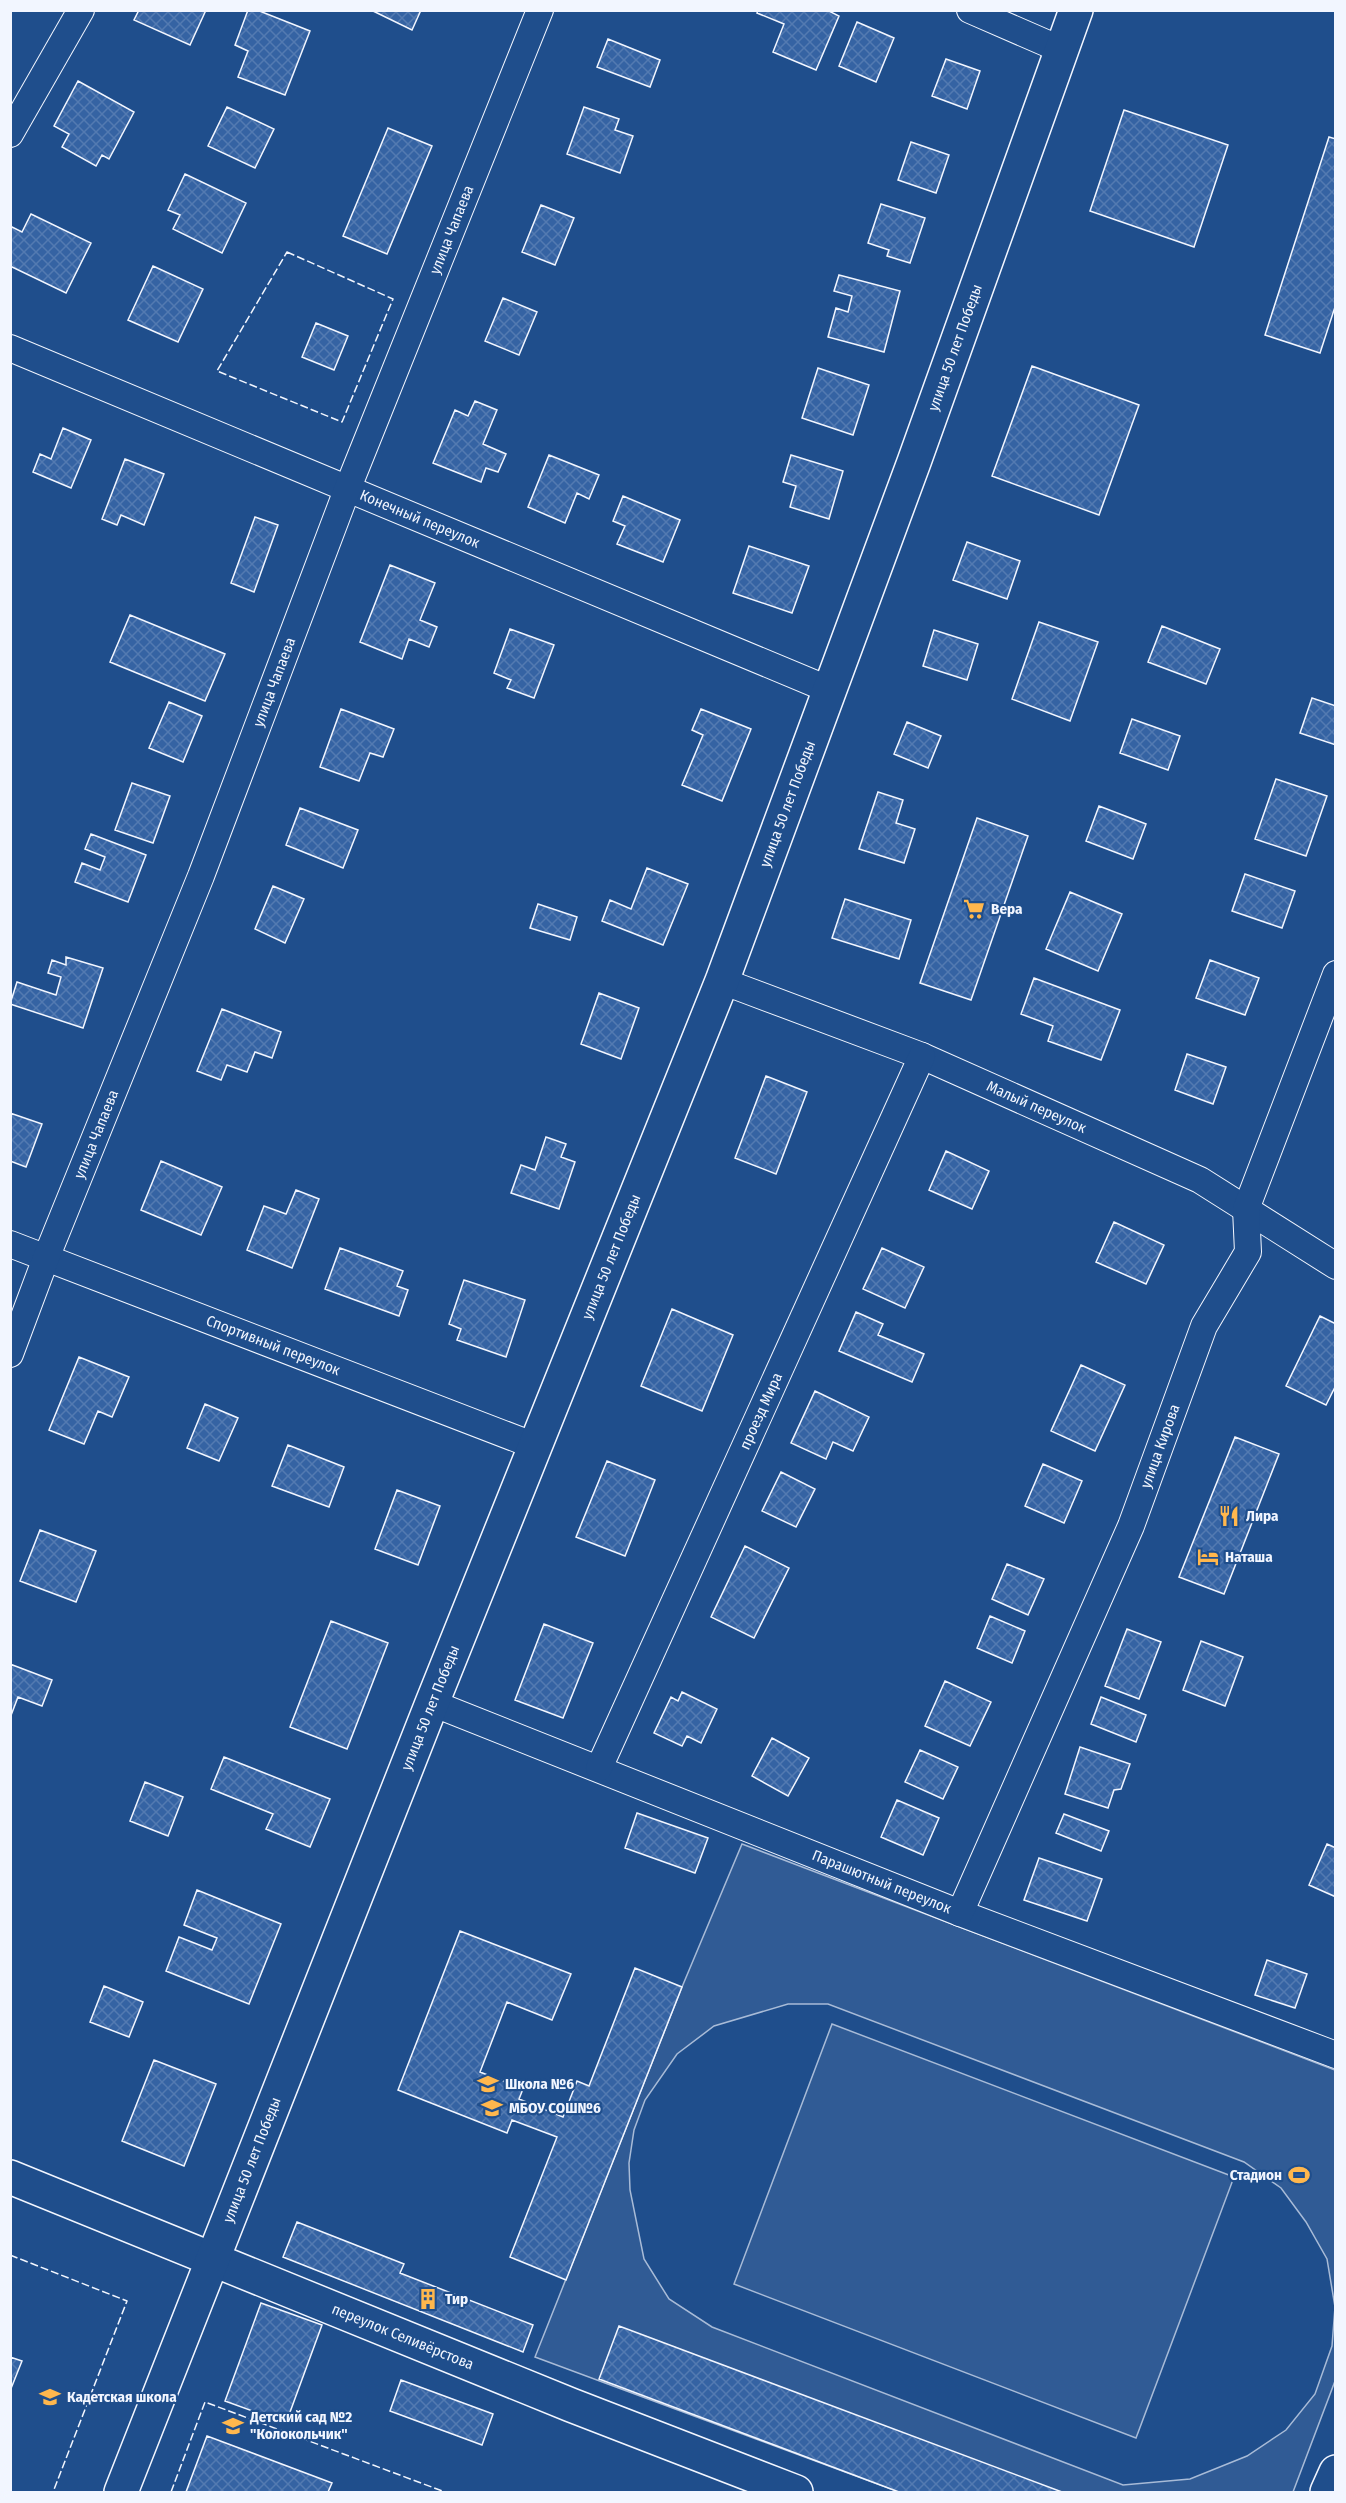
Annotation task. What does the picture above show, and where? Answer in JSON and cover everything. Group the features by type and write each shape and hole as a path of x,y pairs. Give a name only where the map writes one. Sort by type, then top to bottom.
{"street":[{"path":"10,134 81,10"},
{"name":"улица Чапаева","path":"10,1354 46,1258 201,876 347,490 540,10"},
{"path":"970,10 1062,50"},
{"name":"улица 50 лет Победы","path":"121,2493 432,1702 722,981 1076,10"},
{"name":"Конечный переулок","path":"10,348 830,690"},
{"name":"улица Кирова","path":"960,1913 1131,1526 1204,1326 1248,1252 1246,1209 1335,974"},
{"name":"Малый переулок","path":"722,981 922,1056 1200,1180 1335,1266"},
{"name":"проезд Мира","path":"600,1768 922,1056"},
{"name":"Спортивный переулок","path":"10,1244 535,1446"},
{"name":"Парашютный переулок","path":"432,1702 960,1913 1335,2055"},
{"name":"переулок Селивёрстова","path":"10,2177 796,2493"},
{"path":"1327,2493 1335,2472"}],"shaded area":[{"name":"Стадион","path":"742,1844 1335,2070 1335,2307 1335,2381 1293,2492 899,2492 535,2357 682,1987","holes":["788,2004 828,2004 1244,2162 1281,2188 1306,2222 1327,2259 1335,2307 1332,2346 1315,2394 1286,2430 1247,2456 1190,2479 1123,2485 712,2327 669,2299 644,2259 630,2190 629,2163 634,2130 645,2100 677,2054 714,2026"]},
{"path":"832,2024 1234,2177 1136,2438 734,2284"}],"building":[{"path":"139,10 206,10 190,45 134,20"},
{"path":"248,10 257,10 310,31 285,95 238,77 248,51 235,45"},
{"path":"371,10 421,10 412,30"},
{"path":"758,10 827,10 839,16 816,70 773,52 784,24 757,13"},
{"path":"857,22 894,38 876,82 839,66"},
{"path":"608,39 660,60 650,87 597,67"},
{"path":"946,59 980,71 967,109 932,96"},
{"path":"78,81 134,112 109,159 102,155 96,166 62,147 69,134 54,126"},
{"path":"227,107 274,129 255,168 208,146"},
{"path":"584,107 619,119 615,130 633,136 620,173 567,154"},
{"path":"1124,110 1228,145 1194,247 1090,211"},
{"path":"388,128 432,146 387,254 343,236"},
{"path":"1329,137 1336,139 1336,304 1320,353 1265,335"},
{"path":"911,142 949,155 936,193 898,180"},
{"path":"185,174 246,203 222,253 173,229 180,215 168,210"},
{"path":"881,204 925,218 910,263 887,256 889,250 868,243"},
{"path":"541,205 574,218 555,265 522,252"},
{"path":"31,214 91,243 66,293 10,266 10,226 22,232"},
{"path":"153,266 203,289 178,342 128,320"},
{"path":"839,275 900,291 884,352 828,337 836,308 848,312 852,296 834,291"},
{"path":"503,298 537,312 519,355 485,341"},
{"path":"316,323 348,336 334,370 302,357"},
{"path":"1032,366 1139,405 1099,515 992,476"},
{"path":"818,368 869,385 853,435 802,418"},
{"path":"475,401 497,410 483,444 506,454 498,472 486,468 481,482 433,463 455,410 468,416"},
{"path":"63,428 91,440 71,488 33,472 40,454 51,459"},
{"path":"549,455 599,475 589,499 577,493 565,523 528,507"},
{"path":"791,455 843,471 829,519 790,507 796,486 783,482"},
{"path":"125,459 164,474 144,525 121,515 117,525 102,519"},
{"path":"623,496 680,520 663,562 617,544 625,526 613,521"},
{"path":"255,517 278,525 254,592 231,583"},
{"path":"967,542 1020,561 1007,599 953,580"},
{"path":"749,546 809,566 792,613 733,593"},
{"path":"390,565 435,583 420,620 437,627 429,647 409,639 402,659 360,642"},
{"path":"130,615 225,654 205,701 110,662"},
{"path":"1039,622 1098,642 1070,721 1012,699"},
{"path":"1162,626 1220,649 1206,684 1148,662"},
{"path":"510,629 554,645 534,698 507,688 511,680 494,673"},
{"path":"934,630 978,644 967,680 923,666"},
{"path":"1312,698 1336,706 1336,745 1300,733"},
{"path":"169,702 202,716 183,762 149,748"},
{"path":"341,709 394,729 383,757 370,753 359,781 320,767"},
{"path":"701,709 751,729 722,801 682,785 703,735 692,730"},
{"path":"1132,719 1180,736 1168,770 1120,753"},
{"path":"907,722 941,736 928,768 894,754"},
{"path":"1276,779 1327,796 1306,856 1255,839"},
{"path":"132,783 170,796 153,843 115,830"},
{"path":"878,792 903,800 896,823 915,829 904,863 859,849"},
{"path":"1099,806 1146,824 1133,859 1086,841"},
{"path":"300,808 358,830 343,868 286,845"},
{"name":"Вера","path":"977,818 1028,836 971,1000 920,983"},
{"path":"91,834 146,855 128,902 75,882 82,863 100,870 105,857 85,849"},
{"path":"647,868 688,884 663,945 602,921 610,900 631,909"},
{"path":"1245,874 1295,891 1282,928 1232,911"},
{"path":"273,886 304,899 285,943 255,929"},
{"path":"1070,892 1122,914 1098,971 1046,949"},
{"path":"845,899 911,920 899,959 832,938"},
{"path":"538,904 577,917 570,940 530,928"},
{"path":"66,957 103,968 83,1028 10,1004 17,982 56,995 61,977 48,973 52,960 66,965"},
{"path":"1210,960 1259,978 1245,1015 1196,998"},
{"path":"1034,978 1120,1010 1101,1060 1048,1041 1053,1026 1021,1014"},
{"path":"599,993 639,1008 621,1059 581,1044"},
{"path":"222,1009 281,1032 272,1058 255,1052 247,1072 227,1065 221,1080 197,1071"},
{"path":"1187,1054 1226,1067 1213,1104 1175,1090"},
{"path":"766,1076 807,1092 776,1174 735,1158"},
{"path":"10,1113 42,1124 26,1167 10,1161"},
{"path":"546,1137 566,1144 561,1157 575,1162 559,1209 511,1193 521,1165 535,1170"},
{"path":"946,1151 989,1171 972,1209 929,1190"},
{"path":"161,1161 222,1187 201,1235 141,1210"},
{"path":"296,1190 319,1199 292,1268 247,1250 264,1206 286,1214"},
{"path":"1114,1222 1164,1245 1146,1284 1096,1262"},
{"path":"340,1248 403,1271 397,1286 408,1290 399,1316 325,1289"},
{"path":"882,1248 924,1267 905,1308 863,1289"},
{"path":"464,1280 525,1300 506,1357 457,1340 461,1329 449,1324"},
{"path":"672,1309 733,1335 702,1411 641,1386"},
{"path":"856,1312 883,1324 878,1335 924,1354 912,1382 839,1351"},
{"path":"1320,1316 1336,1324 1336,1385 1326,1405 1286,1386"},
{"path":"79,1357 129,1377 112,1417 98,1411 84,1444 49,1430"},
{"path":"1081,1365 1125,1385 1095,1451 1051,1431"},
{"path":"815,1391 869,1417 853,1451 833,1442 826,1459 791,1443"},
{"path":"205,1404 238,1418 219,1461 187,1448"},
{"name":"Лира","path":"1235,1437 1279,1454 1224,1594 1179,1577"},
{"path":"288,1445 344,1467 329,1507 272,1486"},
{"path":"607,1461 655,1480 625,1556 576,1537"},
{"path":"1043,1464 1082,1481 1064,1523 1025,1506"},
{"path":"781,1472 815,1489 796,1527 762,1511"},
{"path":"397,1490 440,1506 418,1565 375,1549"},
{"path":"40,1530 96,1551 76,1602 20,1581"},
{"path":"745,1546 789,1568 754,1638 711,1617"},
{"path":"1007,1564 1044,1579 1028,1615 992,1599"},
{"path":"990,1616 1025,1631 1012,1663 977,1648"},
{"path":"331,1621 388,1643 347,1749 290,1727"},
{"path":"544,1624 593,1643 563,1718 515,1700"},
{"path":"1127,1629 1161,1642 1139,1699 1105,1686"},
{"path":"1201,1641 1243,1657 1225,1706 1183,1690"},
{"path":"10,1664 52,1680 42,1706 18,1697 10,1718"},
{"path":"945,1681 991,1702 970,1746 925,1726"},
{"path":"682,1692 717,1709 701,1743 687,1736 682,1746 654,1733 671,1697 678,1701"},
{"path":"1101,1697 1146,1715 1136,1742 1091,1724"},
{"path":"772,1738 809,1758 788,1796 752,1776"},
{"path":"1080,1747 1130,1764 1121,1789 1114,1790 1108,1808 1065,1794"},
{"path":"920,1750 958,1767 943,1799 905,1782"},
{"path":"224,1757 330,1799 310,1847 266,1829 273,1814 211,1789"},
{"path":"145,1782 183,1797 168,1836 130,1821"},
{"path":"897,1800 939,1818 923,1855 881,1837"},
{"path":"637,1813 708,1838 695,1873 625,1848"},
{"path":"1064,1814 1109,1831 1101,1851 1056,1833"},
{"path":"1327,1844 1336,1848 1336,1897 1309,1885"},
{"path":"1039,1858 1102,1879 1087,1921 1024,1900"},
{"path":"197,1890 281,1924 249,2004 166,1971 179,1937 212,1950 217,1938 184,1925"},
{"name":"МБОУ СОШ№6","path":"460,1931 571,1974 552,2020 507,2002 480,2072 523,2089 519,2099 563,2117 577,2081 589,2086 635,1968 682,1987 566,2280 510,2257 557,2137 512,2120 507,2133 398,2090"},
{"path":"1267,1960 1307,1974 1295,2008 1255,1995"},
{"path":"104,1986 143,2002 129,2037 90,2022"},
{"path":"154,2060 216,2084 184,2166 122,2141"},
{"name":"Тир","path":"297,2222 404,2264 400,2273 533,2325 523,2352 283,2257"},
{"path":"261,2303 322,2325 286,2423 225,2401"},
{"path":"619,2326 1062,2492 899,2492 599,2379"},
{"path":"10,2357 22,2361 10,2391"},
{"path":"401,2380 493,2414 482,2445 390,2411"},
{"path":"207,2436 332,2483 328,2492 186,2492"}],"fence":[{"path":"287,252 393,299 342,422 217,371 287,252"},
{"path":"10,2255 127,2301 53,2492"},
{"path":"171,2492 205,2402 445,2492"}],"place":[{"name":"Вера","path":"974,909"},
{"name":"Лира","path":"1229,1516"},
{"name":"Наташа","path":"1208,1557"},
{"name":"Школа №6","path":"488,2084"},
{"name":"МБОУ СОШ№6","path":"492,2108"},
{"name":"Стадион","path":"1299,2175"},
{"name":"Тир","path":"428,2299"},
{"name":"Кадетская школа","path":"50,2397"},
{"name":"Детский сад №2 \"Колокольчик\"","path":"233,2426"}]}
